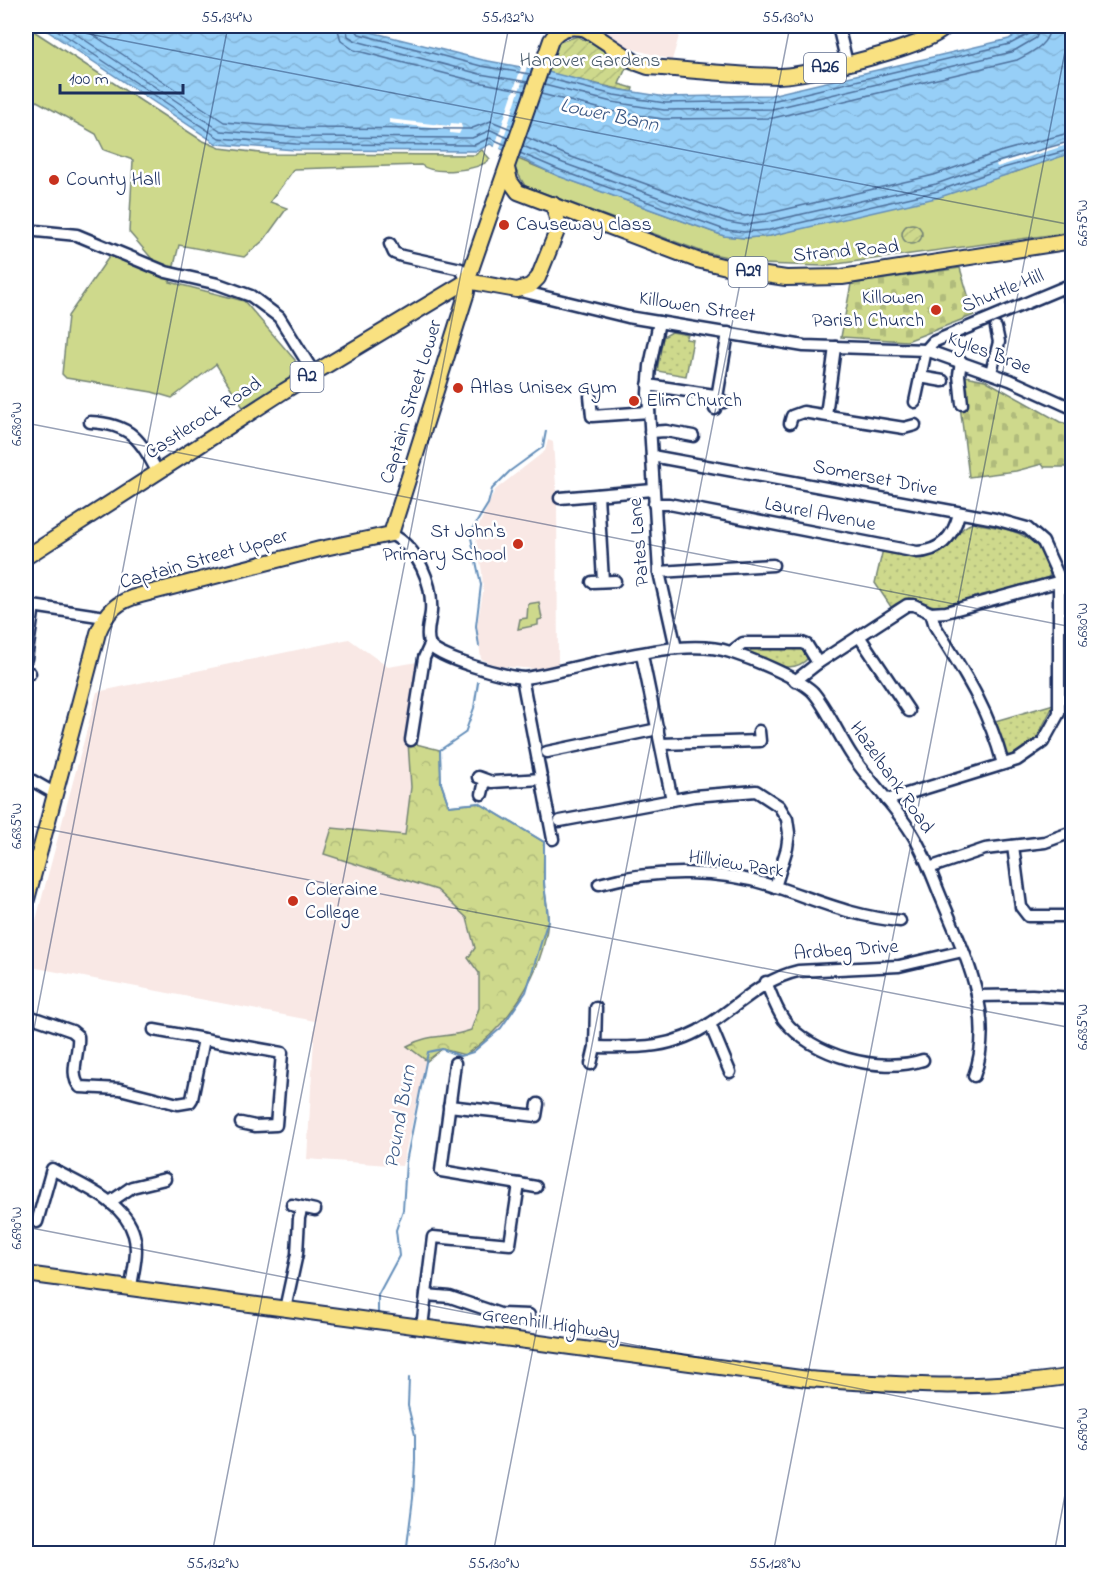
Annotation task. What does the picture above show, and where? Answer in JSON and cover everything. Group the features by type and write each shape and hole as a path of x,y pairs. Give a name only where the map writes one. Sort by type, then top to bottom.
{"main road":[{"path":"550,26 551,40"},
{"name":"A26","path":"584,27 638,63 648,67 778,76 847,63 906,47 937,34 946,26"},
{"path":"551,40 559,31 566,28 584,27"},
{"name":"Captain Street Lower","path":"392,534 467,292 467,281 496,197 509,180 551,40"},
{"path":"496,197 506,192 509,180"},
{"name":"Strand Road","path":"509,180 553,204 697,260 752,273 786,278 842,277 1072,241"},
{"path":"517,290 530,286 538,278 559,226 553,204"},
{"path":"559,226 586,217"},
{"name":"Killowen Street","path":"467,281 517,290"},
{"name":"Castlerock Road","path":"26,557 314,373 467,281"},
{"name":"Captain Street Upper","path":"26,903 54,793 105,617 125,599 320,549 392,534"},
{"name":"Greenhill Highway","path":"26,1274 807,1379 938,1386 987,1385 1072,1377"}],"street":[{"path":"837,26 847,63"},
{"path":"26,230 77,234 156,268 218,284 251,296 279,317 314,373"},
{"path":"390,244 394,253 402,256 461,269 467,281"},
{"path":"538,278 542,288 554,297"},
{"path":"1069,285 1072,306"},
{"name":"Shuttle Hill","path":"926,350 933,342 947,335 1069,285"},
{"name":"Killowen Street","path":"517,290 554,297 609,313 804,346 926,350"},
{"name":"Pates Lane","path":"659,321 648,385 650,432 659,572 676,648"},
{"path":"991,372 999,342 996,328"},
{"path":"648,385 719,403 720,381 728,333"},
{"name":"Shuttle Hill","path":"947,335 955,359 962,404"},
{"path":"826,415 835,347"},
{"path":"915,402 926,350"},
{"name":"Kyles Brae","path":"926,350 991,372 1072,408"},
{"path":"920,377 943,381"},
{"path":"590,396 592,416 649,412"},
{"path":"790,423 792,416 803,412 904,428 915,425"},
{"path":"90,422 121,427 134,434 158,473"},
{"path":"650,432 693,436"},
{"name":"Somerset Drive","path":"652,456 1027,528 1043,542 1054,562 1058,582 1059,713 1052,729 1030,754 887,800"},
{"path":"560,498 654,490"},
{"path":"598,495 598,582 615,581"},
{"name":"Laurel Avenue","path":"654,504 669,504 917,552 938,548 950,537 960,514"},
{"path":"392,534 404,542 424,572 431,598 428,636 430,645 424,658 411,740"},
{"path":"659,572 773,565"},
{"path":"795,681 818,663 907,605 914,605 931,613 945,612 1072,578"},
{"path":"26,658 30,606 105,617"},
{"path":"931,613 935,626 987,711 1003,764"},
{"path":"859,636 909,711"},
{"name":"Hazelbank Road","path":"731,652 743,643 802,643 807,645 818,663"},
{"name":"Hazelbank Road","path":"430,645 440,654 510,677 522,678 676,648 703,647 731,652 795,681 813,692 854,758 912,833 963,951 977,996 983,1032 982,1048 974,1076"},
{"path":"642,655 672,800"},
{"path":"522,678 553,839"},
{"path":"547,752 658,729"},
{"path":"661,744 760,741 759,730"},
{"path":"26,777 54,793"},
{"path":"482,794 482,779 542,779"},
{"path":"560,821 672,800 756,791 779,806 787,819 789,833 775,886"},
{"path":"928,868 985,849 1045,842 1072,832"},
{"path":"1013,846 1021,907 1028,916 1072,916"},
{"name":"Hillview Park","path":"599,884 651,873 698,874 775,886 846,913 900,921"},
{"name":"Ardbeg Drive","path":"595,1047 645,1048 677,1041 710,1024 766,982 798,971 899,966 963,951"},
{"path":"766,982 783,1018 799,1036 817,1047 842,1058 868,1063 923,1060"},
{"path":"977,996 1032,995 1072,998"},
{"path":"591,1064 595,1047 596,1008"},
{"path":"26,1015 72,1031 78,1036 75,1079 80,1087 120,1089 178,1104 190,1102 192,1099 204,1039"},
{"path":"710,1024 730,1072"},
{"path":"154,1030 282,1053 276,1125 255,1126 241,1123"},
{"path":"455,1063 441,1171 536,1187"},
{"path":"449,1106 536,1116 538,1104"},
{"path":"37,1221 52,1169 110,1202 123,1215 135,1237 131,1287"},
{"path":"110,1202 132,1187 159,1183"},
{"path":"422,1327 433,1237 510,1244 519,1184"},
{"path":"285,1309 297,1254 299,1218 297,1206 315,1210"},
{"path":"426,1295 450,1297 500,1314 529,1316"}],"shaded area":[{"path":"593,26 682,26 672,60 619,45"},
{"name":"St John's Primary School","path":"548,440 553,442 557,501 558,665 537,669 498,666 481,659 477,626 483,592 475,534 495,490 545,451"},
{"name":"Coleraine College","path":"349,639 388,667 418,662 408,741 440,750 441,783 449,806 479,803 544,842 544,882 548,920 526,992 501,1028 465,1055 442,1049 428,1054 402,1166 307,1159 315,1021 26,966 26,957 97,692"}],"green space":[{"path":"26,26 201,140 220,148 268,154 475,155 482,150 490,159 466,169 445,171 421,165 294,169 270,202 287,208 264,240 244,257 179,245 170,282 244,301 295,360 297,373 244,409 216,364 172,398 152,392 66,378 62,374 68,316 111,254 147,269 153,260 129,232 133,160 104,150 96,134 26,95"},
{"name":"Hanover Gardens","path":"587,35 634,66 633,71 626,68 619,84 633,88 632,92 548,73 559,42 578,36 584,40"},
{"path":"1072,152 1072,232 822,266 761,264 703,252 525,186 514,167 518,159 724,236 745,238 770,236 1016,172"},
{"path":"912,224 919,227 922,234 919,241 912,244 905,241 902,234 905,227"},
{"path":"960,268 974,315 907,341 841,337 851,284"},
{"path":"672,332 688,335 686,339 693,340 686,376 657,371 663,337"},
{"path":"956,374 985,380 1060,422 1072,425 1072,467 1044,467 1042,464 1016,471 969,477"},
{"path":"973,523 1015,532 1033,542 1046,559 1050,570 1049,577 946,607 907,599 891,607 875,583 883,549 921,556 938,553 946,548 964,528"},
{"path":"539,602 542,619 538,620 538,625 518,629 520,619 527,618 528,604"},
{"path":"745,646 805,647 809,657 802,663 785,667 767,662 742,649"},
{"path":"1054,704 1032,747 1011,757 1004,753 995,721"},
{"path":"408,742 440,750 441,783 449,806 479,803 544,842 544,879 548,921 545,940 531,979 509,1014 481,1044 465,1055 442,1049 427,1061 407,1046 423,1039 471,1030 479,1008 479,973 468,958 475,948 467,918 437,890 324,854 332,828 405,835 411,787"}],"water":[{"name":"Lower Bann","path":"40,26 347,26 483,60 526,68 533,63 532,68 615,89 666,97 771,95 1009,39 1032,26 1072,26 1072,153 940,197 770,236 745,238 724,236 558,176 490,144 477,151 295,150 217,144"}],"pier":[{"path":"533,60 534,63 535,66 549,70 517,161 494,149 522,65","holes":["534,63 525,96 504,151 500,149 527,67"]},
{"path":"389,119 450,126 451,123 461,124 462,128 459,134 450,133 450,130 389,123"},
{"path":"1068,141 1070,144 997,167 996,164"}],"waterway":[{"name":"Pound Burn","path":"479,646 476,626 481,585 470,533 488,504 492,489 510,471 543,447 546,431"},
{"name":"Pound Burn","path":"378,1312 378,1295 399,1256 396,1230 403,1210 406,1162 428,1052 442,1049 460,1056 473,1052 501,1028 526,992 548,920 544,882 544,842 479,803 449,806 441,783 440,750 465,733 474,708 478,682"},
{"name":"Pound Burn","path":"406,1554 415,1460 415,1435 408,1406 409,1378"}],"place":[{"name":"County Hall","path":"54,180"},
{"name":"Causeway class","path":"504,225"},
{"name":"Killowen Parish Church","path":"936,310"},
{"name":"Atlas Unisex Gym","path":"458,388"},
{"name":"Elim Church","path":"634,401"},
{"name":"St John's Primary School","path":"518,544"},
{"name":"Coleraine College","path":"293,901"}]}
